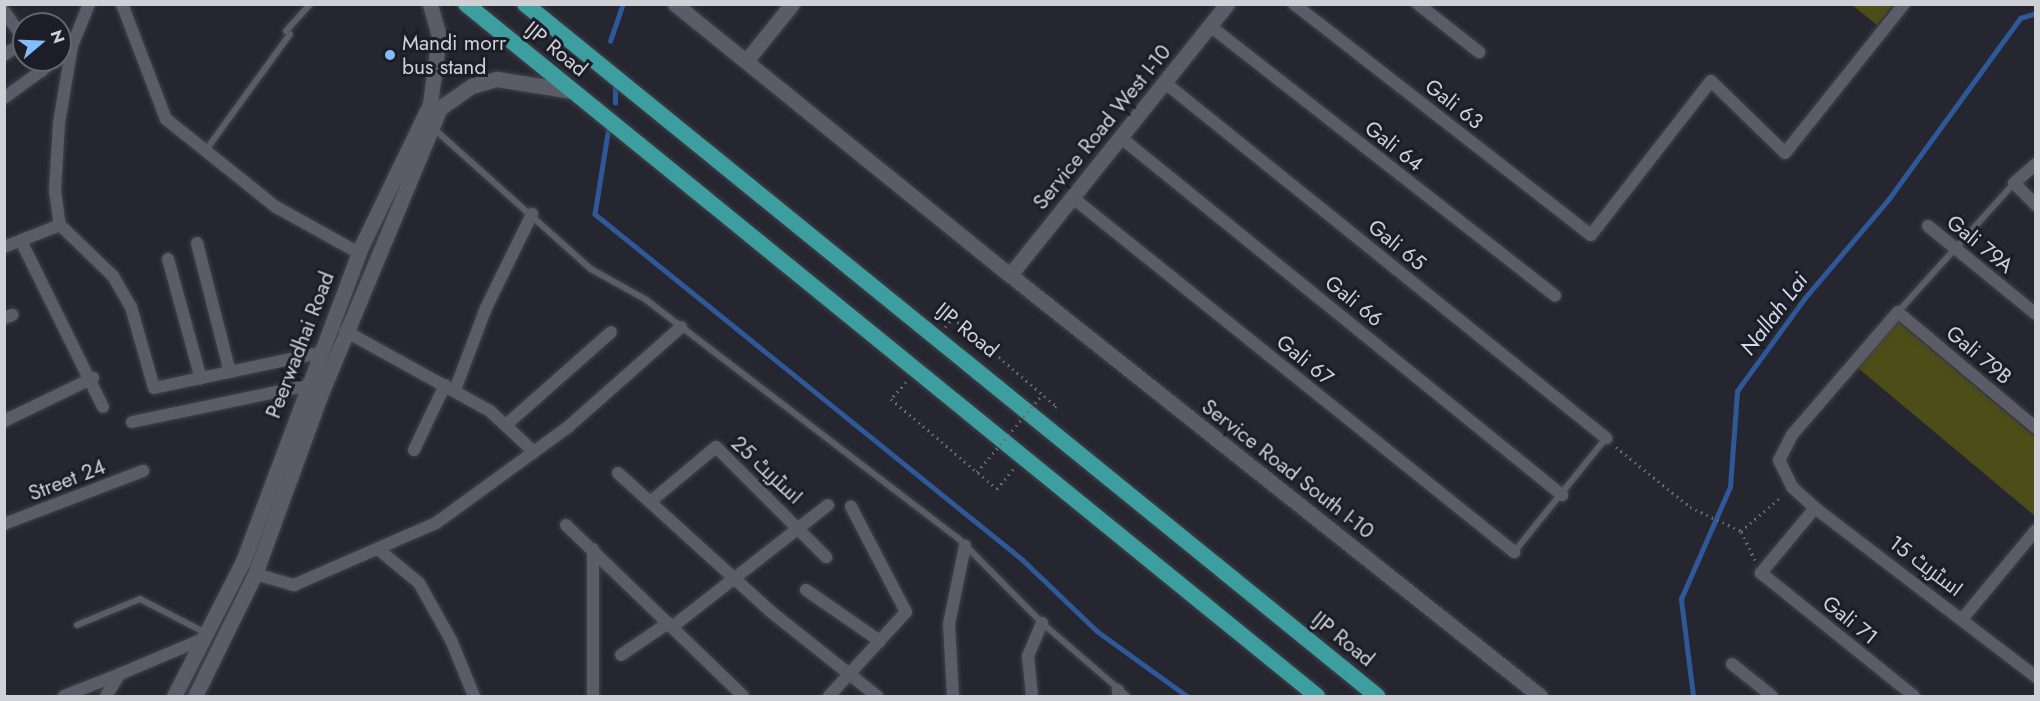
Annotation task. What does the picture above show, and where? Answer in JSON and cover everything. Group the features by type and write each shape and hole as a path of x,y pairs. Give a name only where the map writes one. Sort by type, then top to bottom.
{"highway":[{"name":"IJP Road","path":"466,4 1022,459 1317,696"},
{"name":"IJP Road","path":"525,4 1377,696"}],"main road":[{"name":"Peerwadhai Road","path":"174,696 243,561 304,386 358,253 430,104 439,36 430,4"},
{"name":"Service Road South I-10","path":"675,4 1010,275 1540,696"},
{"path":"746,61 792,4"},
{"name":"Service Road West I-10","path":"1010,275 1227,4"},
{"path":"195,696 255,574 345,331 440,108 472,86 497,79 572,91"},
{"path":"243,561 255,574"}],"street":[{"path":"72,46 89,4"},
{"path":"122,4 166,119 204,152 276,207 358,253"},
{"name":"Gali 63","path":"1294,4 1591,235 1711,81 1785,153 1904,4"},
{"path":"1418,4 1479,52"},
{"name":"Gali 64","path":"1210,26 1555,296"},
{"path":"4,98 31,72"},
{"path":"68,72 59,123 55,191 60,225 113,276 131,307 154,388 318,353"},
{"name":"Gali 65","path":"1164,82 1605,438"},
{"name":"Gali 66","path":"1120,137 1562,495"},
{"path":"2036,164 2014,183 2036,205"},
{"name":"Gali 67","path":"1072,198 1514,552"},
{"path":"414,450 450,387 532,214"},
{"path":"4,247 60,225"},
{"name":"Gali 79A","path":"1928,226 2036,314"},
{"path":"21,241 93,378 103,407"},
{"path":"196,243 230,372"},
{"path":"168,259 201,379"},
{"path":"1792,487 1782,471 1782,451 1898,312"},
{"name":"Gali 79B","path":"1898,312 2036,428"},
{"path":"255,574 294,585 436,523 534,452 681,327"},
{"path":"345,331 450,387 506,425 534,452"},
{"path":"506,425 611,332"},
{"path":"4,421 93,378"},
{"path":"132,422 304,386"},
{"name":"اسٹریٹ 25","path":"650,502 716,447 801,529 826,557"},
{"name":"Street 24","path":"4,524 143,471"},
{"path":"618,473 847,674 877,696"},
{"name":"اسٹریٹ 15","path":"1792,487 1815,508 1963,618 2036,677"},
{"path":"621,655 670,625 801,529 828,505"},
{"path":"829,696 847,674 905,616 906,608 851,507"},
{"path":"1761,573 1815,508"},
{"path":"566,525 743,696"},
{"path":"1963,618 2036,530"},
{"path":"952,696 949,624 966,546"},
{"path":"378,549 419,583 452,640 474,696"},
{"path":"592,696 593,549"},
{"name":"Gali 71","path":"1761,573 1914,696"},
{"path":"806,590 880,641"},
{"path":"1032,696 1028,656 1042,623"},
{"path":"64,696 205,636"},
{"path":"1732,664 1772,696"},
{"path":"106,696 120,674"}],"lane":[{"path":"204,152 288,33 300,8 310,4"},
{"path":"432,126 591,269 645,299 966,546 1042,623 1121,694"},
{"path":"1898,312 2014,183"},
{"path":"1514,552 1562,495 1605,438"},
{"path":"77,625 140,599 205,636"}],"path":[{"path":"953,318 1056,406"},
{"path":"915,371 891,399 997,489 1022,459"},
{"path":"977,472 1043,394"},
{"path":"1605,438 1690,507 1741,531 1761,573"},
{"path":"1741,531 1792,487"}],"shaded area":[{"path":"1852,5 1893,5 1877,25"},
{"path":"1897,321 2035,437 2035,516 1858,368"}],"waterway":[{"path":"610,41 623,4"},
{"name":"Nallah Lai","path":"1693,696 1681,599 1730,487 1737,391 1804,299 1888,200 2020,18 2036,13"},
{"path":"615,88 615,103"},
{"path":"609,127 595,214 1023,560 1097,631 1187,696"}],"place":[{"name":"Mandi morr bus stand","path":"390,55"}]}
